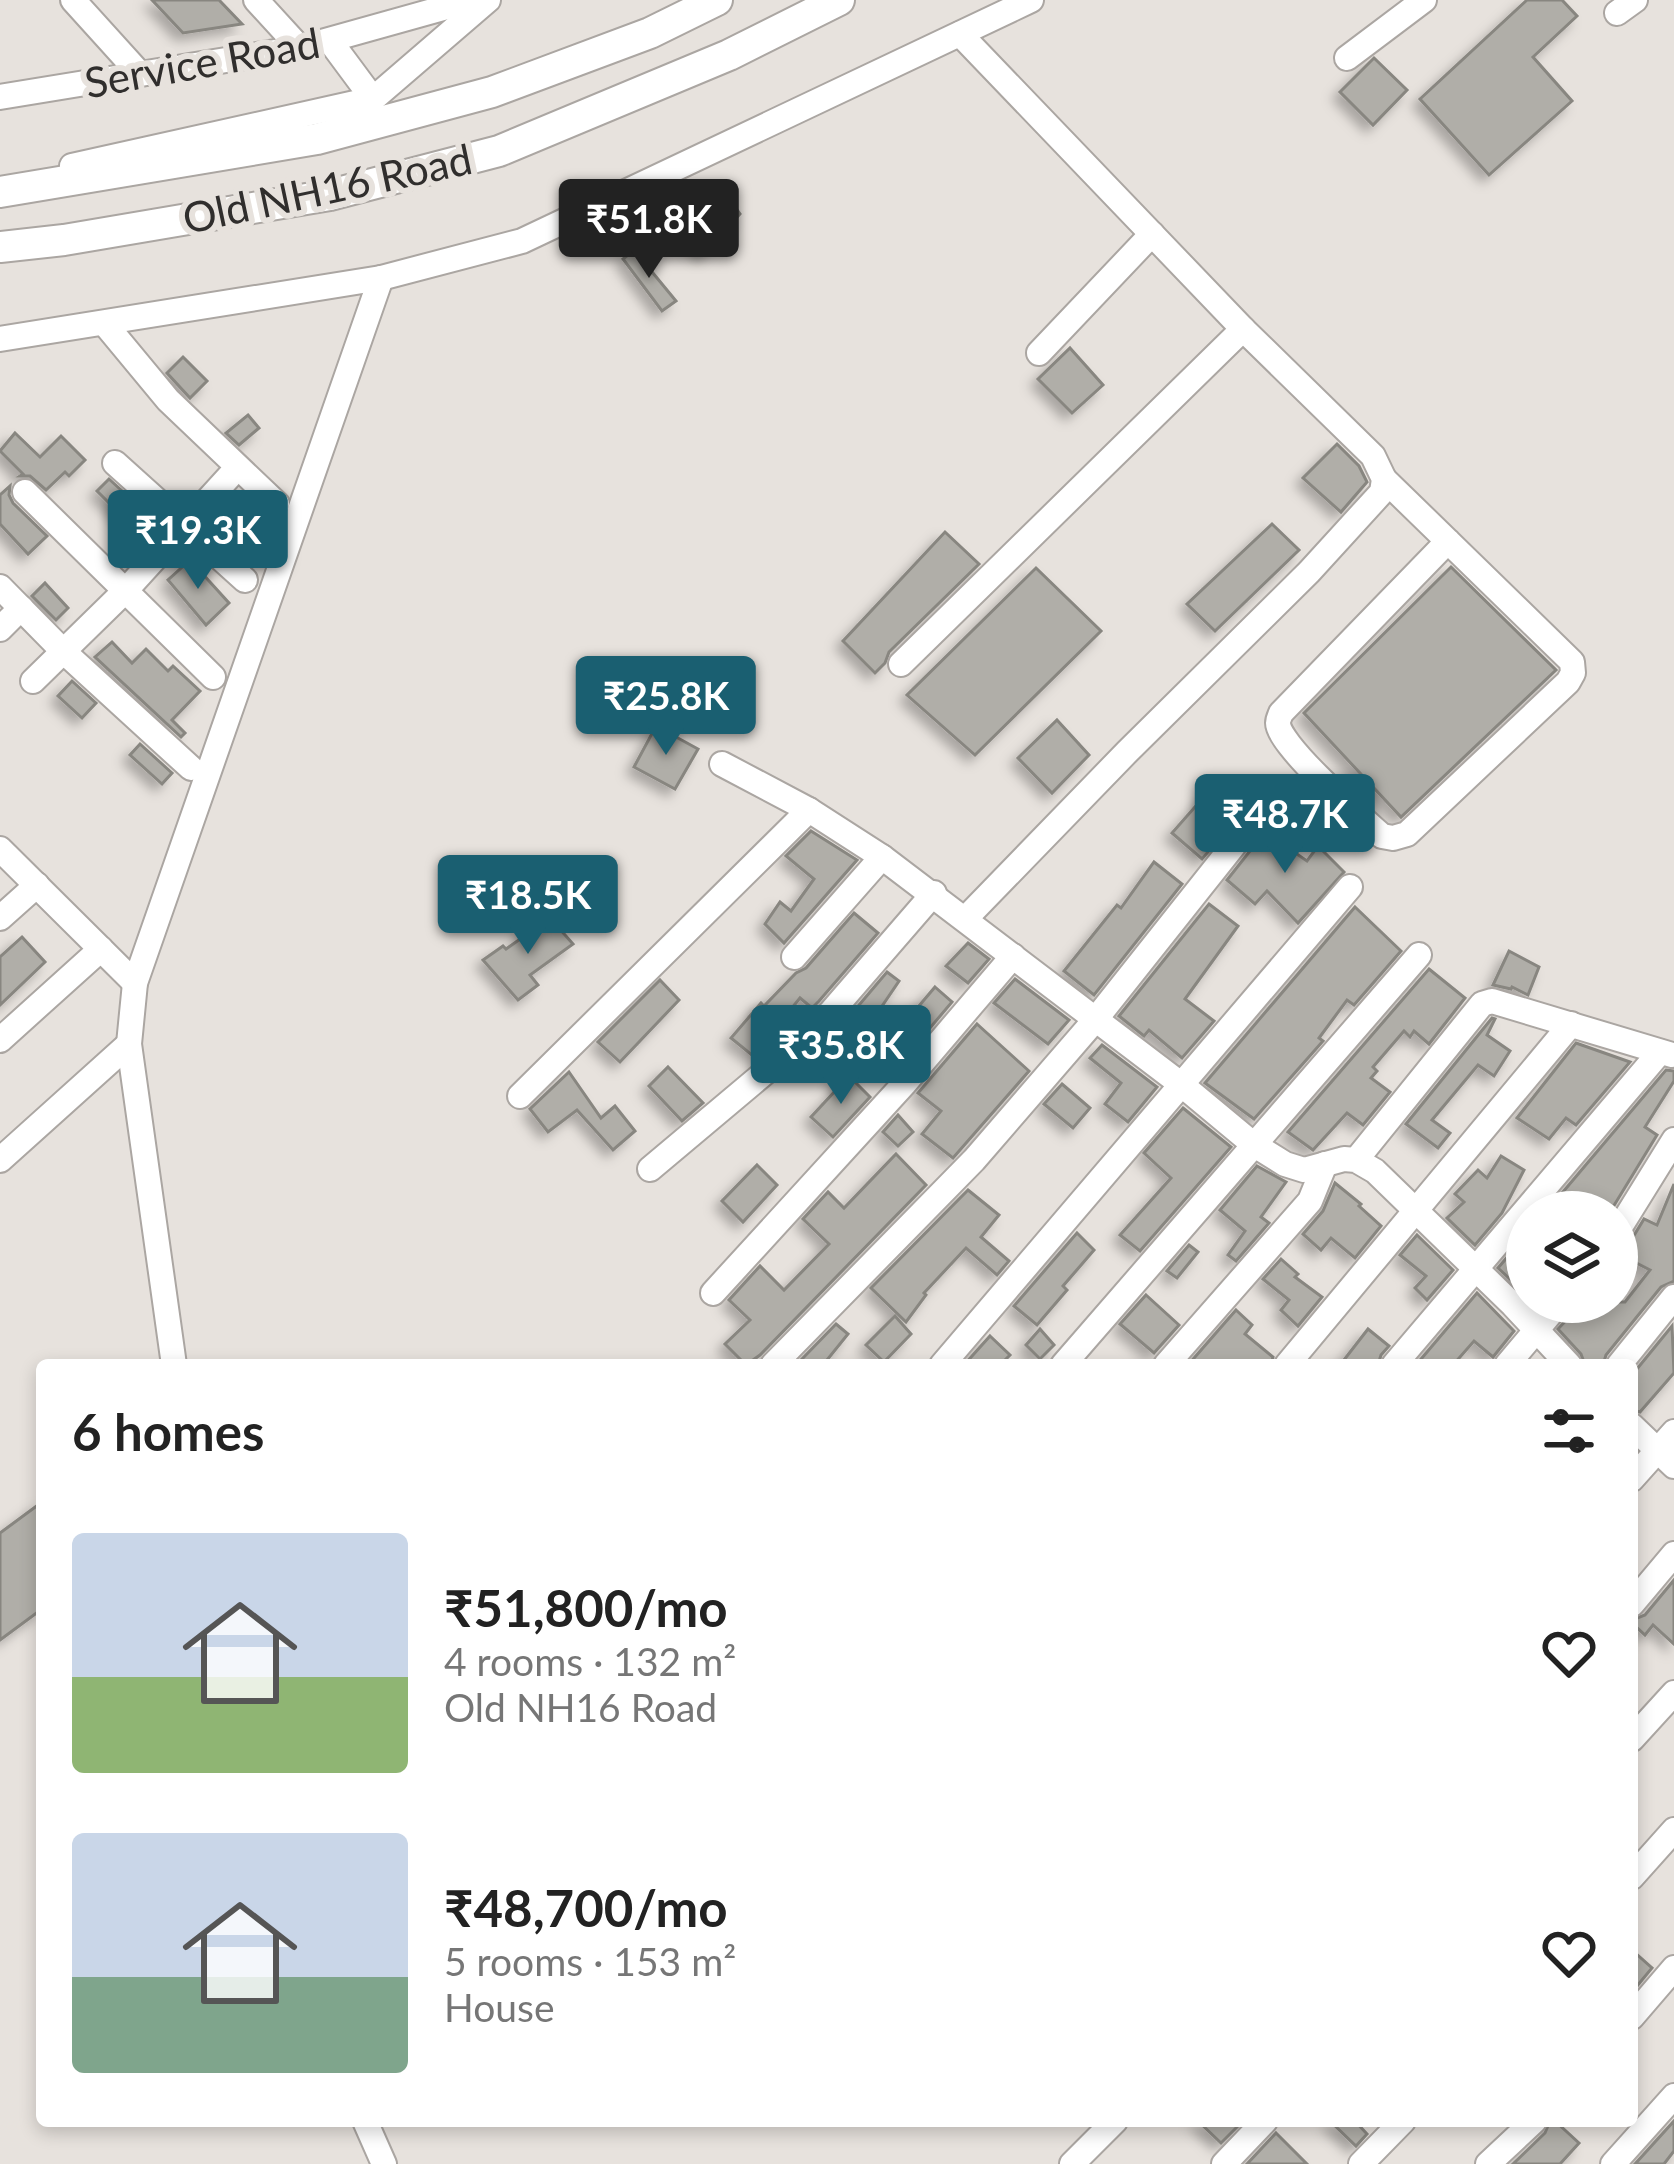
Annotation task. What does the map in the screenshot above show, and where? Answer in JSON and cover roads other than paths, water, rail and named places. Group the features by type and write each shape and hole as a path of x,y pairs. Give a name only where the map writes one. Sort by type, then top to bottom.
{"main road":[{"name":"Old NH16 Road","path":"0,189 317,139 470,98 650,33 717,0"},
{"name":"Old NH16 Road","path":"0,248 329,195 500,151 729,55 839,0"}],"street":[{"path":"73,0 140,74"},
{"path":"256,0 300,48"},
{"name":"Service Road","path":"0,97 300,48 472,0"},
{"path":"0,189 62,169 373,99 488,0"},
{"path":"0,339 381,278 522,242 1031,0"},
{"path":"1347,58 1424,0"},
{"path":"960,34 1372,456 1384,478 1572,662 1568,682 1407,834 1382,836 1302,760 1277,722 1448,541"},
{"path":"330,41 373,99"},
{"path":"1039,353 1152,234"},
{"path":"173,1359 129,1044 135,983 381,278"},
{"path":"105,324 168,400 277,504"},
{"path":"901,664 1243,329"},
{"path":"115,463 245,580"},
{"path":"33,681 126,590 237,468"},
{"path":"966,918 1309,572 1382,492 1384,478"},
{"path":"25,492 213,676"},
{"path":"0,587 190,768"},
{"path":"0,629 21,608"},
{"path":"722,764 809,810 934,893 1253,1144 1285,1164 1304,1170 1344,1159 1375,1171 1563,1359"},
{"path":"520,1096 809,810"},
{"path":"778,1359 974,1160 1095,1020 1245,831"},
{"path":"0,849 135,983"},
{"path":"794,957 883,857"},
{"path":"0,918 37,885"},
{"path":"948,1359 1350,887"},
{"path":"650,1169 819,1024 934,893"},
{"path":"0,1040 101,949"},
{"path":"1068,1359 1419,955"},
{"path":"712,1293 904,1084 1013,956"},
{"path":"1356,1160 1482,1004 1492,1001 1667,1054 1399,1359"},
{"path":"1292,1359 1571,1024"},
{"path":"0,1160 129,1044"},
{"path":"1638,1198 1674,1140"},
{"path":"1171,1359 1310,1202 1325,1164"},
{"path":"1624,1359 1674,1297"},
{"path":"1512,1359 1543,1323"},
{"path":"1638,1430 1669,1449 1638,1474"},
{"path":"1638,1597 1674,1554"},
{"path":"1638,1732 1674,1693"},
{"path":"1638,1869 1674,1830"},
{"path":"1638,2010 1674,1968"},
{"path":"1612,2164 1674,2096"},
{"path":"368,2127 384,2164"},
{"path":"1072,2164 1109,2127"},
{"path":"1224,2164 1258,2127"},
{"path":"1361,2164 1397,2127"},
{"path":"1488,2164 1528,2127"}]}
